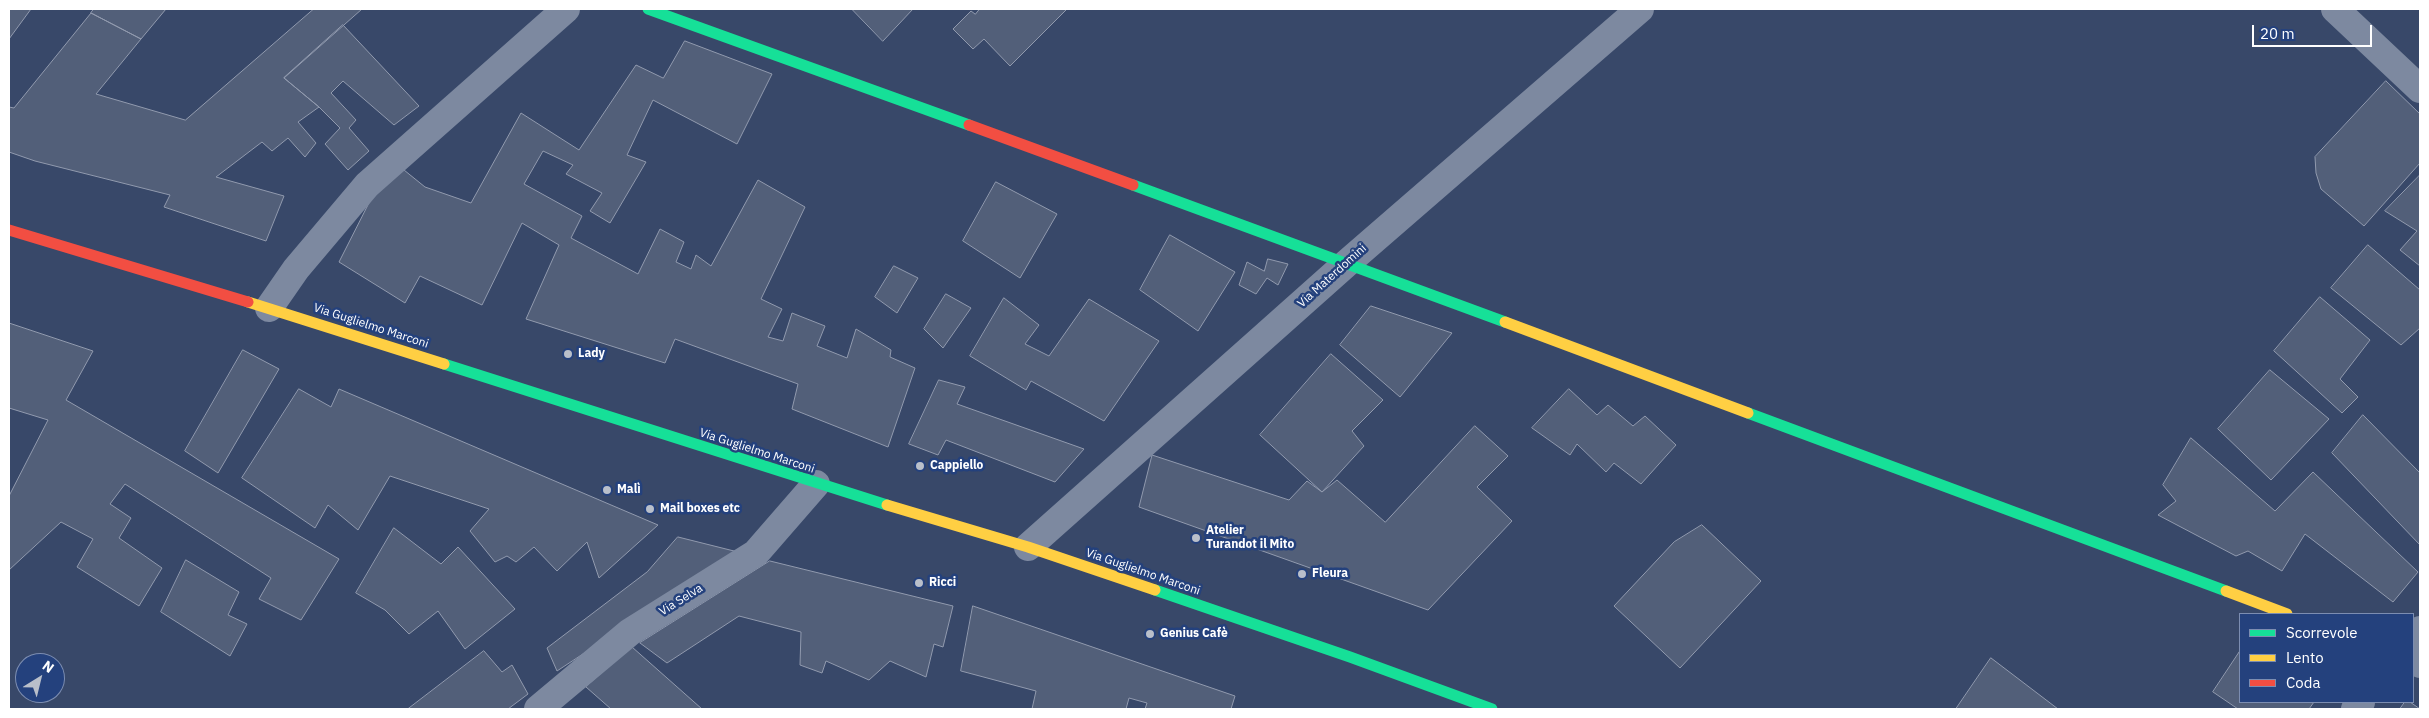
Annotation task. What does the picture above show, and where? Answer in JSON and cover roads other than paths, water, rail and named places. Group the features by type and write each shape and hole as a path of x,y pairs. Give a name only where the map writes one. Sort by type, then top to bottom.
{"street":[{"path":"269,308 296,269 367,185 566,9"},
{"path":"648,9 1346,263 2283,613"},
{"name":"Via Materdomini","path":"1028,547 1346,263 1640,9"},
{"path":"2335,9 2420,89"},
{"name":"Via Guglielmo Marconi","path":"9,230 269,308 816,484 1028,547 1350,657 1492,709"},
{"name":"Via Selva","path":"538,709 630,632 756,553 816,484"}],"place":[{"name":"Lady","path":"568,354"},
{"name":"Cappiello","path":"920,466"},
{"name":"Malì","path":"607,490"},
{"name":"Mail boxes etc","path":"650,509"},
{"name":"Atelier Turandot il Mito","path":"1196,538"},
{"name":"Fleura","path":"1302,574"},
{"name":"Ricci","path":"919,583"},
{"name":"Genius Cafè","path":"1150,634"}]}
